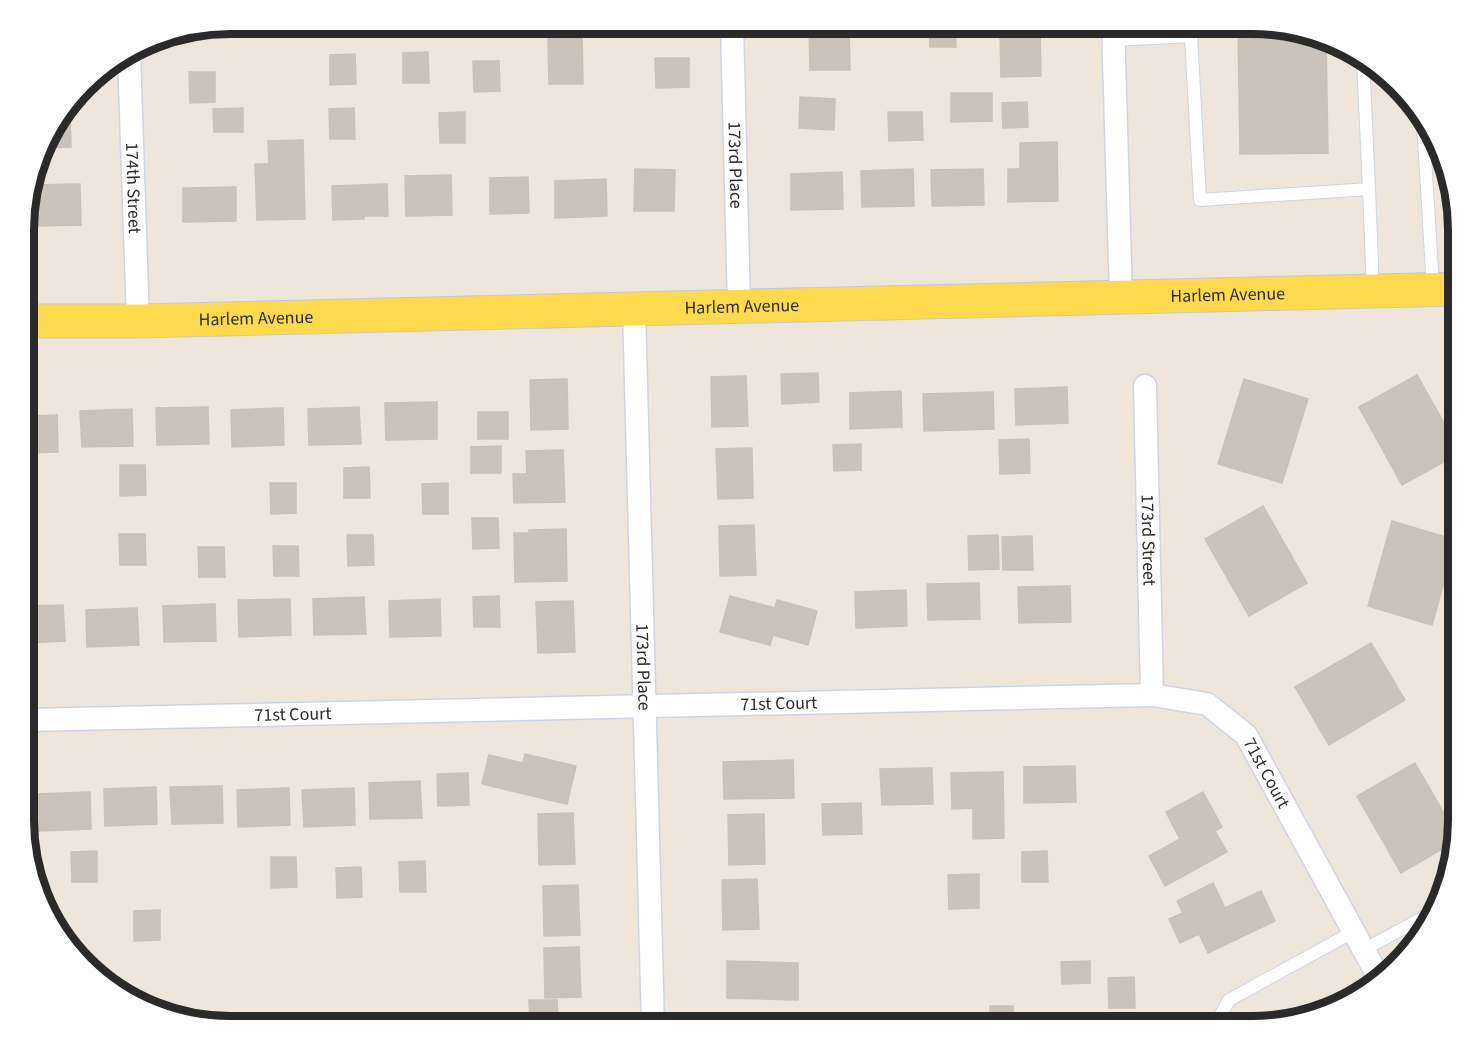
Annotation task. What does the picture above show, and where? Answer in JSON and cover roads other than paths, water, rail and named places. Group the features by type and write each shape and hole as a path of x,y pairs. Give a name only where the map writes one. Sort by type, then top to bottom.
{"main road":[{"name":"Harlem Avenue","path":"34,321 138,321 1446,290"}],"street":[{"name":"173rd Place","path":"732,35 740,307"},
{"path":"1113,35 1121,297"},
{"name":"174th Street","path":"129,63 138,321"},
{"name":"173rd Place","path":"634,309 653,1015"},
{"name":"173rd Street","path":"1146,386 1152,695"},
{"name":"71st Court","path":"35,720 1152,695 1207,704 1246,735 1375,971"}],"lane":[{"path":"1172,35 1191,36 1200,200 1369,189"},
{"path":"1364,71 1373,292"},
{"path":"1426,142 1446,290"},
{"path":"1220,1016 1229,1000 1358,941 1421,917"}]}
